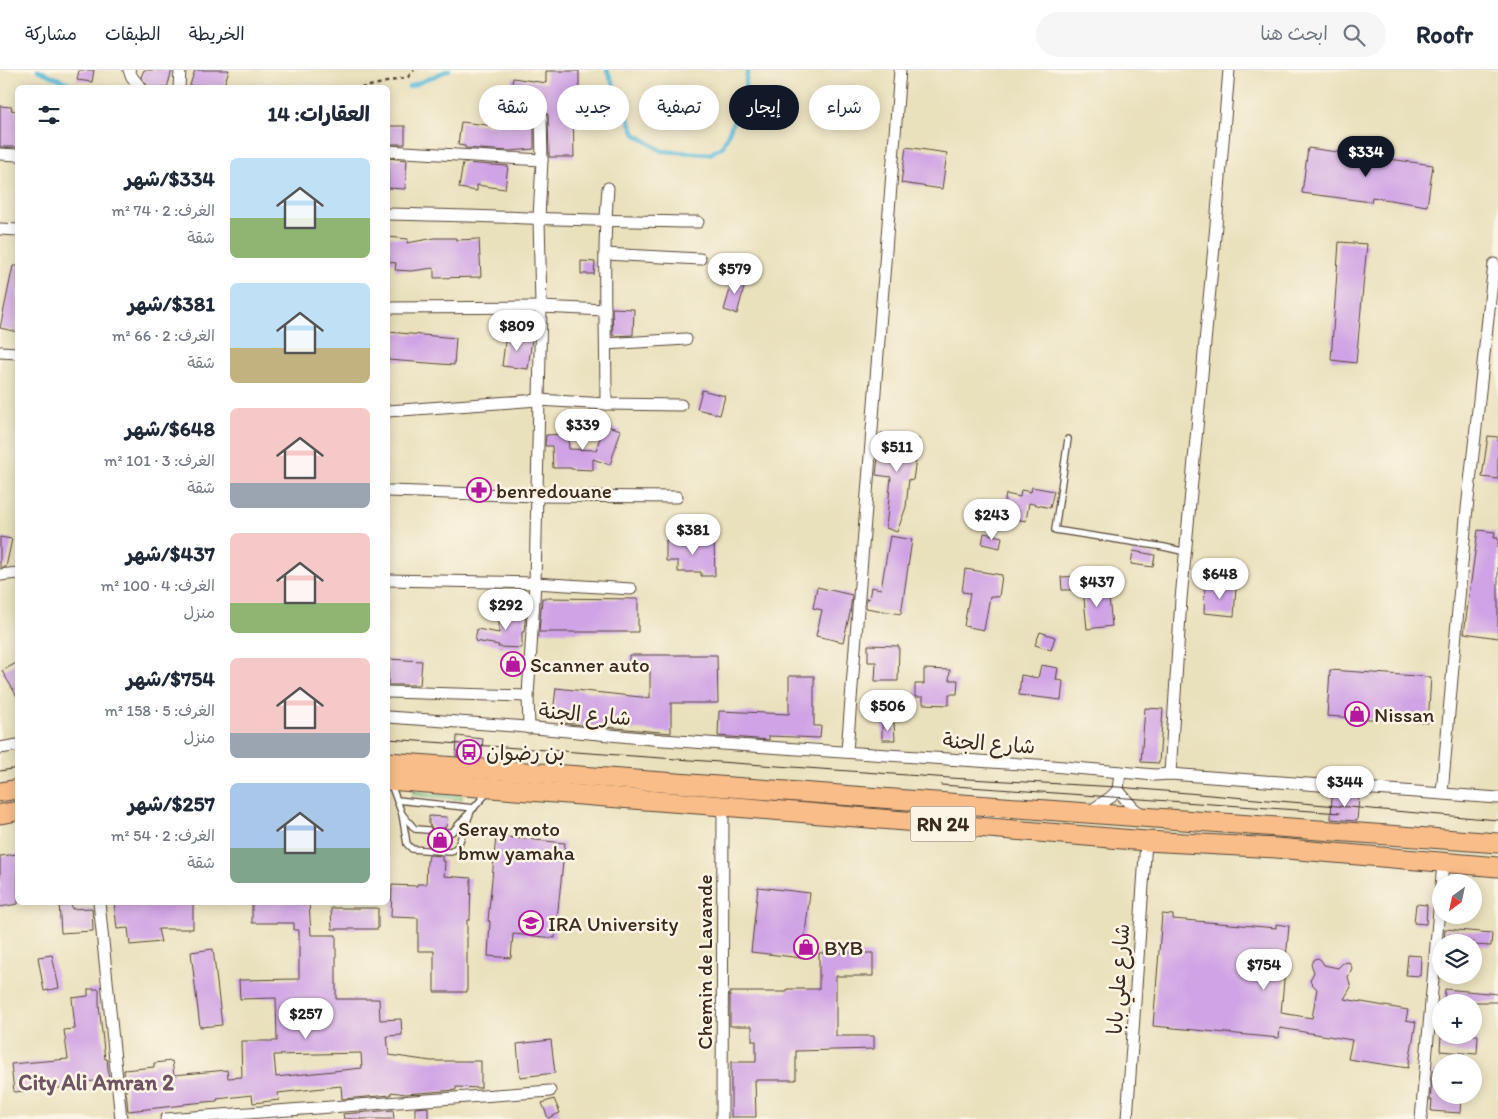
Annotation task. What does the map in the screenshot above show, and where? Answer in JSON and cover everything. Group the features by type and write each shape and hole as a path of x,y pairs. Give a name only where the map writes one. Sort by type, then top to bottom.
{"main road":[{"name":"RN 24","path":"390,774 492,788 1146,841 1276,848 1498,867"},
{"name":"RN 24","path":"390,774 1090,812 1498,842"},
{"path":"0,792 15,790"},
{"path":"0,814 15,812"}],"street":[{"path":"129,70 139,85"},
{"path":"179,85 180,70"},
{"path":"847,751 900,70"},
{"path":"1170,774 1181,599 1229,70"},
{"path":"529,728 528,696 534,583 541,307 538,218 542,160 541,130"},
{"path":"390,151 542,160"},
{"path":"0,154 15,155"},
{"path":"606,404 605,254 608,188"},
{"path":"390,214 698,222"},
{"path":"0,229 15,230"},
{"path":"605,254 700,259"},
{"path":"1442,794 1466,518 1494,264"},
{"path":"390,308 541,307 605,310"},
{"path":"606,344 686,339"},
{"path":"0,352 15,353"},
{"path":"390,411 538,400 606,404 681,405"},
{"path":"390,492 677,497"},
{"path":"0,575 15,573"},
{"path":"390,580 534,583 630,589"},
{"path":"390,692 528,696"},
{"name":"شارع الجنة","path":"390,717 663,740 847,751 1155,775 1170,774 1498,798"},
{"path":"0,748 15,746"},
{"path":"1090,812 1118,790 1120,772"},
{"path":"1118,790 1133,808 1149,817"},
{"name":"Chemin de Lavande","path":"722,1119 723,806"},
{"name":"شارع علي بابا","path":"1127,1119 1146,841"},
{"path":"1420,1119 1443,863"},
{"path":"99,905 121,1119"},
{"path":"166,1119 206,1118 550,1091"}],"lane":[{"path":"1068,439 1055,530 1186,552"},
{"path":"390,780 402,814 407,844 412,849 451,852 458,846 472,810"},
{"path":"446,832 452,832 492,788"},
{"path":"396,800 472,810"},
{"path":"402,814 415,829 428,830"}],"path":[{"path":"374,85 408,77 414,70"}],"green space":[{"path":"413,791 462,795 462,800 413,795"}],"building":[{"path":"79,70 94,70 92,82 77,80"},
{"path":"144,70 172,70 168,85 147,85 141,77"},
{"path":"195,70 229,70 224,85 190,85"},
{"path":"546,71 579,71 579,85 557,85 557,130 573,130 574,157 549,157 547,85 512,85 513,78 546,83"},
{"path":"0,106 12,107 11,110 15,111 15,147 0,147"},
{"path":"461,122 479,124 479,130 534,130 534,149 510,151 465,148 465,146 458,145"},
{"path":"390,126 405,126 405,144 390,144"},
{"path":"906,147 947,153 942,189 901,183"},
{"path":"1308,148 1433,165 1427,206 1372,197 1371,202 1302,193"},
{"path":"390,158 407,160 405,189 390,188"},
{"path":"463,163 508,166 505,189 477,185 477,191 459,188"},
{"path":"390,237 408,239 407,243 435,238 456,238 456,240 479,239 481,277 434,278 434,268 411,271 395,270 396,263 390,262"},
{"path":"1339,242 1367,244 1356,363 1331,360"},
{"path":"581,261 595,262 594,274 581,274"},
{"path":"13,266 15,266 15,331 0,328"},
{"path":"734,276 746,280 737,314 724,310"},
{"path":"612,308 634,309 633,335 613,336"},
{"path":"390,332 456,338 454,365 390,360"},
{"path":"506,335 532,338 528,369 502,366"},
{"path":"702,390 725,396 720,415 697,409"},
{"path":"604,425 621,430 610,465 593,459 593,470 553,468 552,446 545,446 546,435 568,434 569,449 596,450"},
{"path":"881,433 919,439 913,480 909,479 906,507 897,532 886,528 891,477 876,475"},
{"path":"1488,436 1498,437 1498,479 1482,477"},
{"path":"1032,487 1054,491 1050,508 1029,503 1026,521 1002,516 1006,494 1020,497 1021,490 1031,492"},
{"path":"1478,530 1495,532 1494,538 1498,538 1498,638 1464,633"},
{"path":"984,533 1002,537 1000,548 982,544"},
{"path":"890,536 912,540 901,614 866,608 866,598 869,599 871,587 881,589"},
{"path":"0,537 12,539 6,567 0,567"},
{"path":"714,539 715,576 701,576 701,572 678,572 678,561 666,561 666,540"},
{"path":"1133,551 1155,555 1153,567 1131,564"},
{"path":"965,569 1002,575 999,597 990,596 984,630 964,626 970,593 962,592"},
{"path":"1081,576 1081,590 1062,590 1061,577"},
{"path":"1205,585 1236,587 1234,616 1204,613"},
{"path":"817,587 852,595 843,642 816,636 822,610 813,608"},
{"path":"1108,587 1112,626 1087,629 1083,589"},
{"path":"542,598 638,599 638,632 539,632"},
{"path":"499,611 526,612 524,632 522,632 522,648 498,647 499,645 475,641 477,629 499,633"},
{"path":"1040,632 1055,637 1051,650 1035,645"},
{"path":"868,645 899,646 898,681 875,681 876,662 868,662"},
{"path":"629,655 717,655 718,703 671,703 671,733 561,723 562,714 553,713 556,688 650,698 650,671 629,670"},
{"path":"390,659 422,661 420,685 390,685"},
{"path":"15,664 15,693 2,671"},
{"path":"1041,665 1058,668 1056,680 1063,681 1061,700 1019,695 1021,675 1038,678"},
{"path":"924,669 950,670 949,680 958,680 957,694 949,694 949,705 923,704 923,697 915,697 915,684 924,684"},
{"path":"1330,670 1431,677 1428,723 1327,716"},
{"path":"789,676 814,676 814,726 821,726 820,738 769,736 769,740 718,736 719,711 789,714"},
{"path":"1145,708 1163,709 1159,763 1141,762"},
{"path":"882,723 894,723 895,740 882,740"},
{"path":"457,736 483,739 481,758 456,756"},
{"path":"1332,795 1359,797 1357,821 1331,819"},
{"path":"429,816 447,817 446,827 441,832 443,847 429,846 430,834 433,830 429,825"},
{"path":"496,836 565,843 555,938 513,934 511,958 488,956 490,921 488,921"},
{"path":"15,854 15,904 0,907 0,856"},
{"path":"429,855 442,856 442,861 445,861 444,876 471,878 470,920 467,920 467,992 434,992 434,951 418,951 418,918 391,917 392,885 417,886 417,884 426,884"},
{"path":"758,887 810,893 802,958 751,952"},
{"path":"1416,904 1427,905 1426,924 1414,923"},
{"path":"59,905 71,905 72,909 92,908 93,931 61,933"},
{"path":"114,905 193,905 193,929 158,929 161,942 130,945 128,928 117,929"},
{"path":"252,905 309,905 311,935 336,935 336,999 379,999 380,1020 401,1019 402,1035 387,1036 389,1055 431,1061 481,1061 481,1088 456,1087 456,1090 406,1094 391,1092 391,1095 342,1099 341,1086 278,1093 279,1100 253,1103 252,1095 128,1111 124,1070 154,1067 154,1063 172,1061 174,1075 227,1070 228,1078 242,1077 241,1041 277,1041 276,998 240,999 239,980 299,979 299,930 294,930 294,923 252,923","holes":["361,1053 362,1068 276,1077 274,1055"]},
{"path":"331,908 378,908 378,929 332,929"},
{"path":"1162,914 1173,915 1173,919 1276,928 1276,924 1289,926 1281,1013 1312,1018 1317,989 1310,980 1314,972 1311,964 1314,959 1318,958 1324,965 1338,968 1343,963 1349,962 1352,968 1348,977 1351,987 1344,999 1408,1010 1406,1020 1416,1022 1408,1068 1348,1059 1352,1040 1280,1028 1279,1038 1153,1026"},
{"path":"1445,929 1492,933 1491,946 1482,945 1482,934 1445,934"},
{"path":"213,949 222,1025 200,1027 191,952"},
{"path":"819,953 873,953 873,976 836,976 836,1036 874,1036 874,1049 796,1051 796,1080 755,1080 756,1117 731,1117 731,1062 756,1062 756,1041 752,1041 752,1026 730,1026 730,992 787,992 787,989 819,989"},
{"path":"52,955 59,988 44,991 38,957"},
{"path":"1408,955 1421,956 1420,976 1406,975"},
{"path":"88,989 99,989 99,1005 109,1080 70,1083 71,1087 14,1092 11,1064 68,1059 64,1030 75,1029 72,998 88,996"},
{"path":"1445,989 1498,994 1498,1002 1482,1002 1482,994 1445,994"},
{"path":"551,1040 555,1073 520,1077 517,1044"},
{"path":"1440,1044 1478,1044 1477,1054 1440,1051"},
{"path":"1432,1081 1432,1100 1430,1100"},
{"path":"554,1099 560,1113 548,1118 542,1103"},
{"path":"1432,1100 1432,1104 1460,1104 1460,1113 1431,1111"},
{"path":"428,1107 428,1119 415,1119 415,1108"},
{"path":"393,1110 394,1119 344,1119 343,1114"}],"waterway":[{"path":"38,70 73,85"},
{"path":"409,87 449,70"},
{"path":"607,70 635,134 662,151 710,154 723,146 742,101 748,70"}],"tram line":[{"path":"390,739 950,778 1118,787 1498,820"},
{"path":"0,771 15,768"},
{"path":"941,785 1340,813"}],"place":[{"name":"benredouane","path":"479,490"},
{"name":"Scanner auto","path":"513,664"},
{"name":"Nissan","path":"1357,714"},
{"name":"بن رضوان","path":"469,752"},
{"name":"Seray moto bmw yamaha","path":"440,840"},
{"name":"IRA University","path":"531,923"},
{"name":"BYB","path":"806,947"}],"district":[{"name":"City Ali Amran 2","path":"96,1082"}]}
